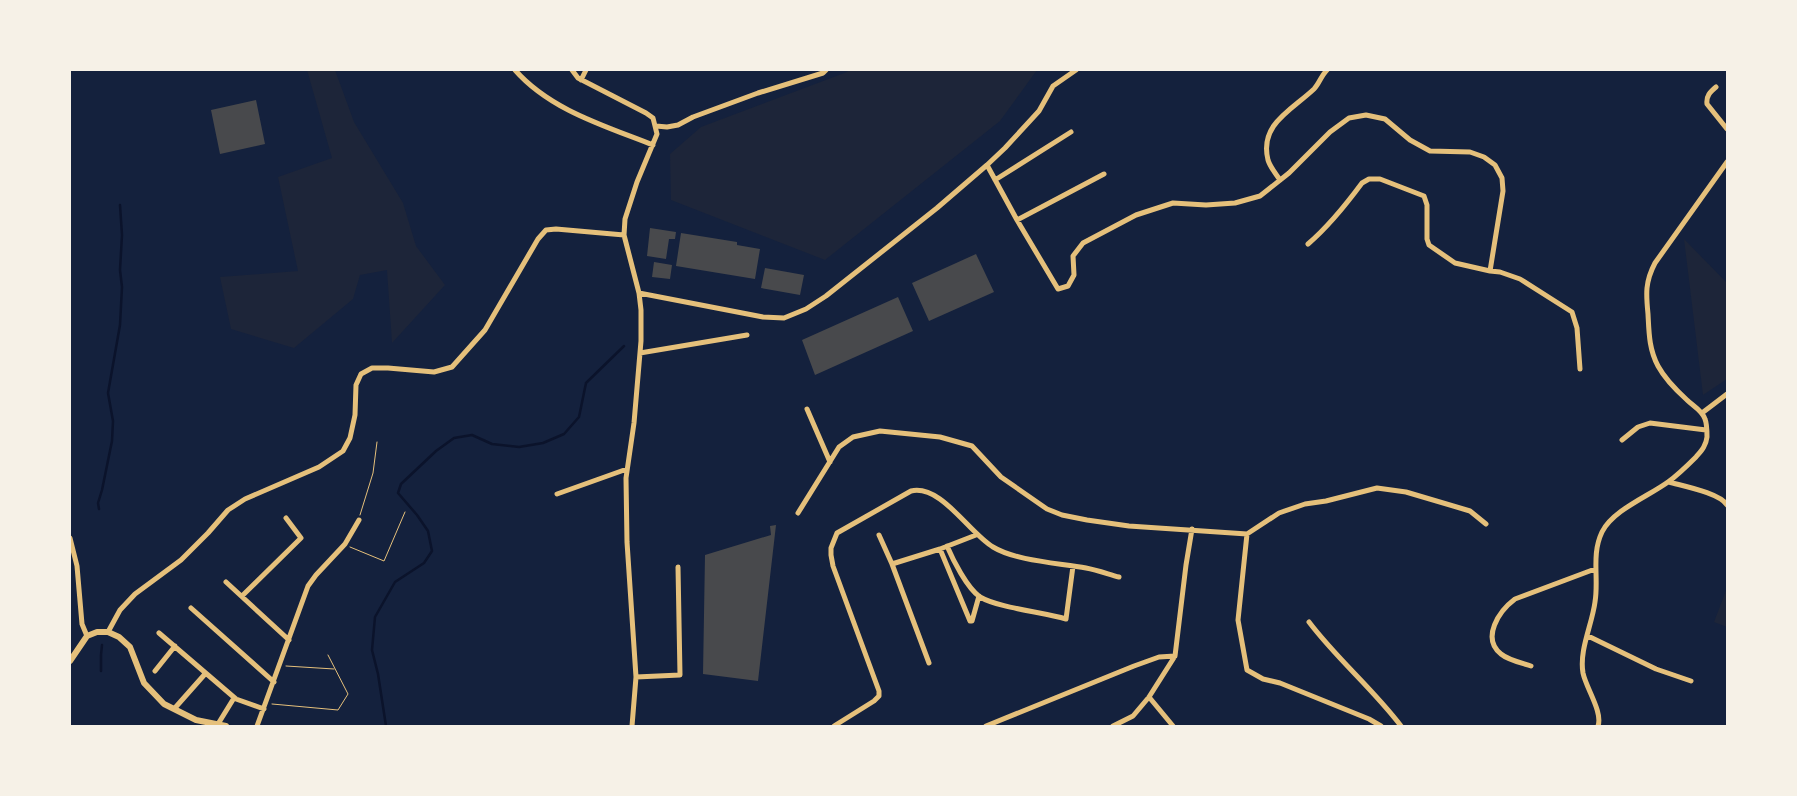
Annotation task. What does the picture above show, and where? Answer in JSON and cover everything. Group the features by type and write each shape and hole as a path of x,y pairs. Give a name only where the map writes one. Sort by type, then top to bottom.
{"street":[{"path":"515,70 539,91 571,112 653,145"},
{"path":"572,70 581,80 653,118 657,134 637,182 625,219 624,235 639,293 641,310 640,353 634,422 627,470 627,542 636,677 632,726"},
{"path":"581,80 586,70"},
{"path":"656,126 678,125 693,117 758,93 823,73 826,70"},
{"path":"639,293 763,317 784,318 806,309 826,296 937,208 987,165 1039,111 1053,86 1076,70"},
{"path":"1280,180 1268,161 1267,150 1270,132 1277,120 1315,88 1326,70"},
{"path":"1716,87 1708,94 1707,104 1727,129"},
{"path":"987,165 1058,289 1068,286 1074,275 1073,256 1084,243 1136,215 1173,203 1206,205 1235,203 1260,196 1280,180 1330,132 1349,118 1366,115 1384,119 1410,140 1430,151 1470,152 1484,156 1494,165 1502,178 1503,190 1490,271"},
{"path":"995,180 1071,132"},
{"path":"1598,726 1597,708 1582,671 1582,657 1596,602 1596,553 1602,532 1613,518 1669,482 1688,466 1704,448 1707,440 1706,419 1702,412 1667,380 1658,366 1650,347 1646,288 1649,274 1727,163"},
{"path":"1017,220 1104,174"},
{"path":"1308,244 1324,231 1365,180 1374,178 1422,194 1426,199 1426,238 1432,248 1454,264 1500,272 1520,279 1572,312 1577,328 1580,369"},
{"path":"108,632 120,610 134,594 181,560 228,510 245,500 318,467 343,451 350,438 355,415 356,385 362,374 372,368 434,372 452,367 485,330 538,238 546,230 556,229 624,235"},
{"path":"640,353 747,335"},
{"path":"1702,412 1727,394"},
{"path":"807,409 830,462"},
{"path":"1622,440 1638,427 1650,423 1706,430"},
{"path":"798,513 839,447 853,436 880,431 940,437 972,446 1001,477 1047,509 1062,515 1129,526 1247,534 1279,512 1305,504 1326,501 1377,488 1406,492 1470,510 1486,524"},
{"path":"557,494 627,470"},
{"path":"1669,482 1717,496 1724,500 1727,505"},
{"path":"834,726 874,701 879,691 833,566 830,555 831,548 838,533 911,491 919,490 932,494 976,535 994,548 1043,562 1073,566 1119,577"},
{"path":"242,596 301,538 286,518"},
{"path":"257,726 308,586 345,544 359,520"},
{"path":"1114,726 1133,716 1149,697 1175,656 1192,529"},
{"path":"1247,534 1238,620 1247,670 1263,679 1280,683 1369,719 1381,726"},
{"path":"879,535 892,564 929,663"},
{"path":"892,564 976,535"},
{"path":"70,538 77,566 82,624 87,636"},
{"path":"947,546 954,561 979,596 992,602 1066,619 1073,566"},
{"path":"940,549 970,621 972,621 979,596"},
{"path":"636,677 680,674 678,568"},
{"path":"1531,666 1502,655 1495,648 1492,639 1494,627 1500,615 1506,606 1515,600 1595,569"},
{"path":"226,582 289,640"},
{"path":"191,608 274,682"},
{"path":"1309,622 1324,641 1386,706 1401,726"},
{"path":"70,662 87,636 97,632 108,632 119,637 130,647 144,684 164,704 196,720 226,726"},
{"path":"159,633 234,698 265,706"},
{"path":"1588,636 1656,669 1691,680"},
{"path":"154,671 175,646"},
{"path":"986,726 1134,666 1159,657 1175,656"},
{"path":"174,709 205,674"},
{"path":"144,684 149,678"},
{"path":"1149,697 1173,726"},
{"path":"218,724 234,698"}],"path":[{"path":"359,520 373,473 377,442"},
{"path":"345,544 384,561 405,512"},
{"path":"265,706 338,710 348,694 328,655"},
{"path":"280,665 336,670"}],"shaded area":[{"path":"307,70 335,70 354,122 403,203 416,246 445,285 392,343 387,270 360,275 353,299 294,348 231,329 220,277 298,271 278,177 332,158"},
{"path":"849,70 1037,70 1000,121 825,260 671,200 670,154 701,127"},
{"path":"1684,239 1727,283 1727,379 1703,395"},
{"path":"1727,588 1727,627 1714,622"}],"building":[{"path":"256,100 265,144 220,154 211,110"},
{"path":"650,228 676,232 675,239 669,239 666,259 647,256"},
{"path":"681,233 737,242 737,245 760,249 755,279 676,266"},
{"path":"976,254 994,292 929,321 912,283"},
{"path":"654,262 672,265 670,279 652,277"},
{"path":"765,268 804,275 800,295 761,288"},
{"path":"898,297 913,331 815,375 802,340"},
{"path":"776,525 758,681 703,674 705,555 771,535 770,526"}],"waterway":[{"path":"99,509 98,503 112,441 113,421 108,393 120,325 122,287 120,270 122,235 120,205"},
{"path":"386,726 378,674 372,650 375,617 395,582 424,563 432,551 428,531 398,493 401,484 436,451 454,438 472,435 492,444 519,447 543,443 564,434 579,417 586,383 624,346"},
{"path":"101,671 102,645"}]}
